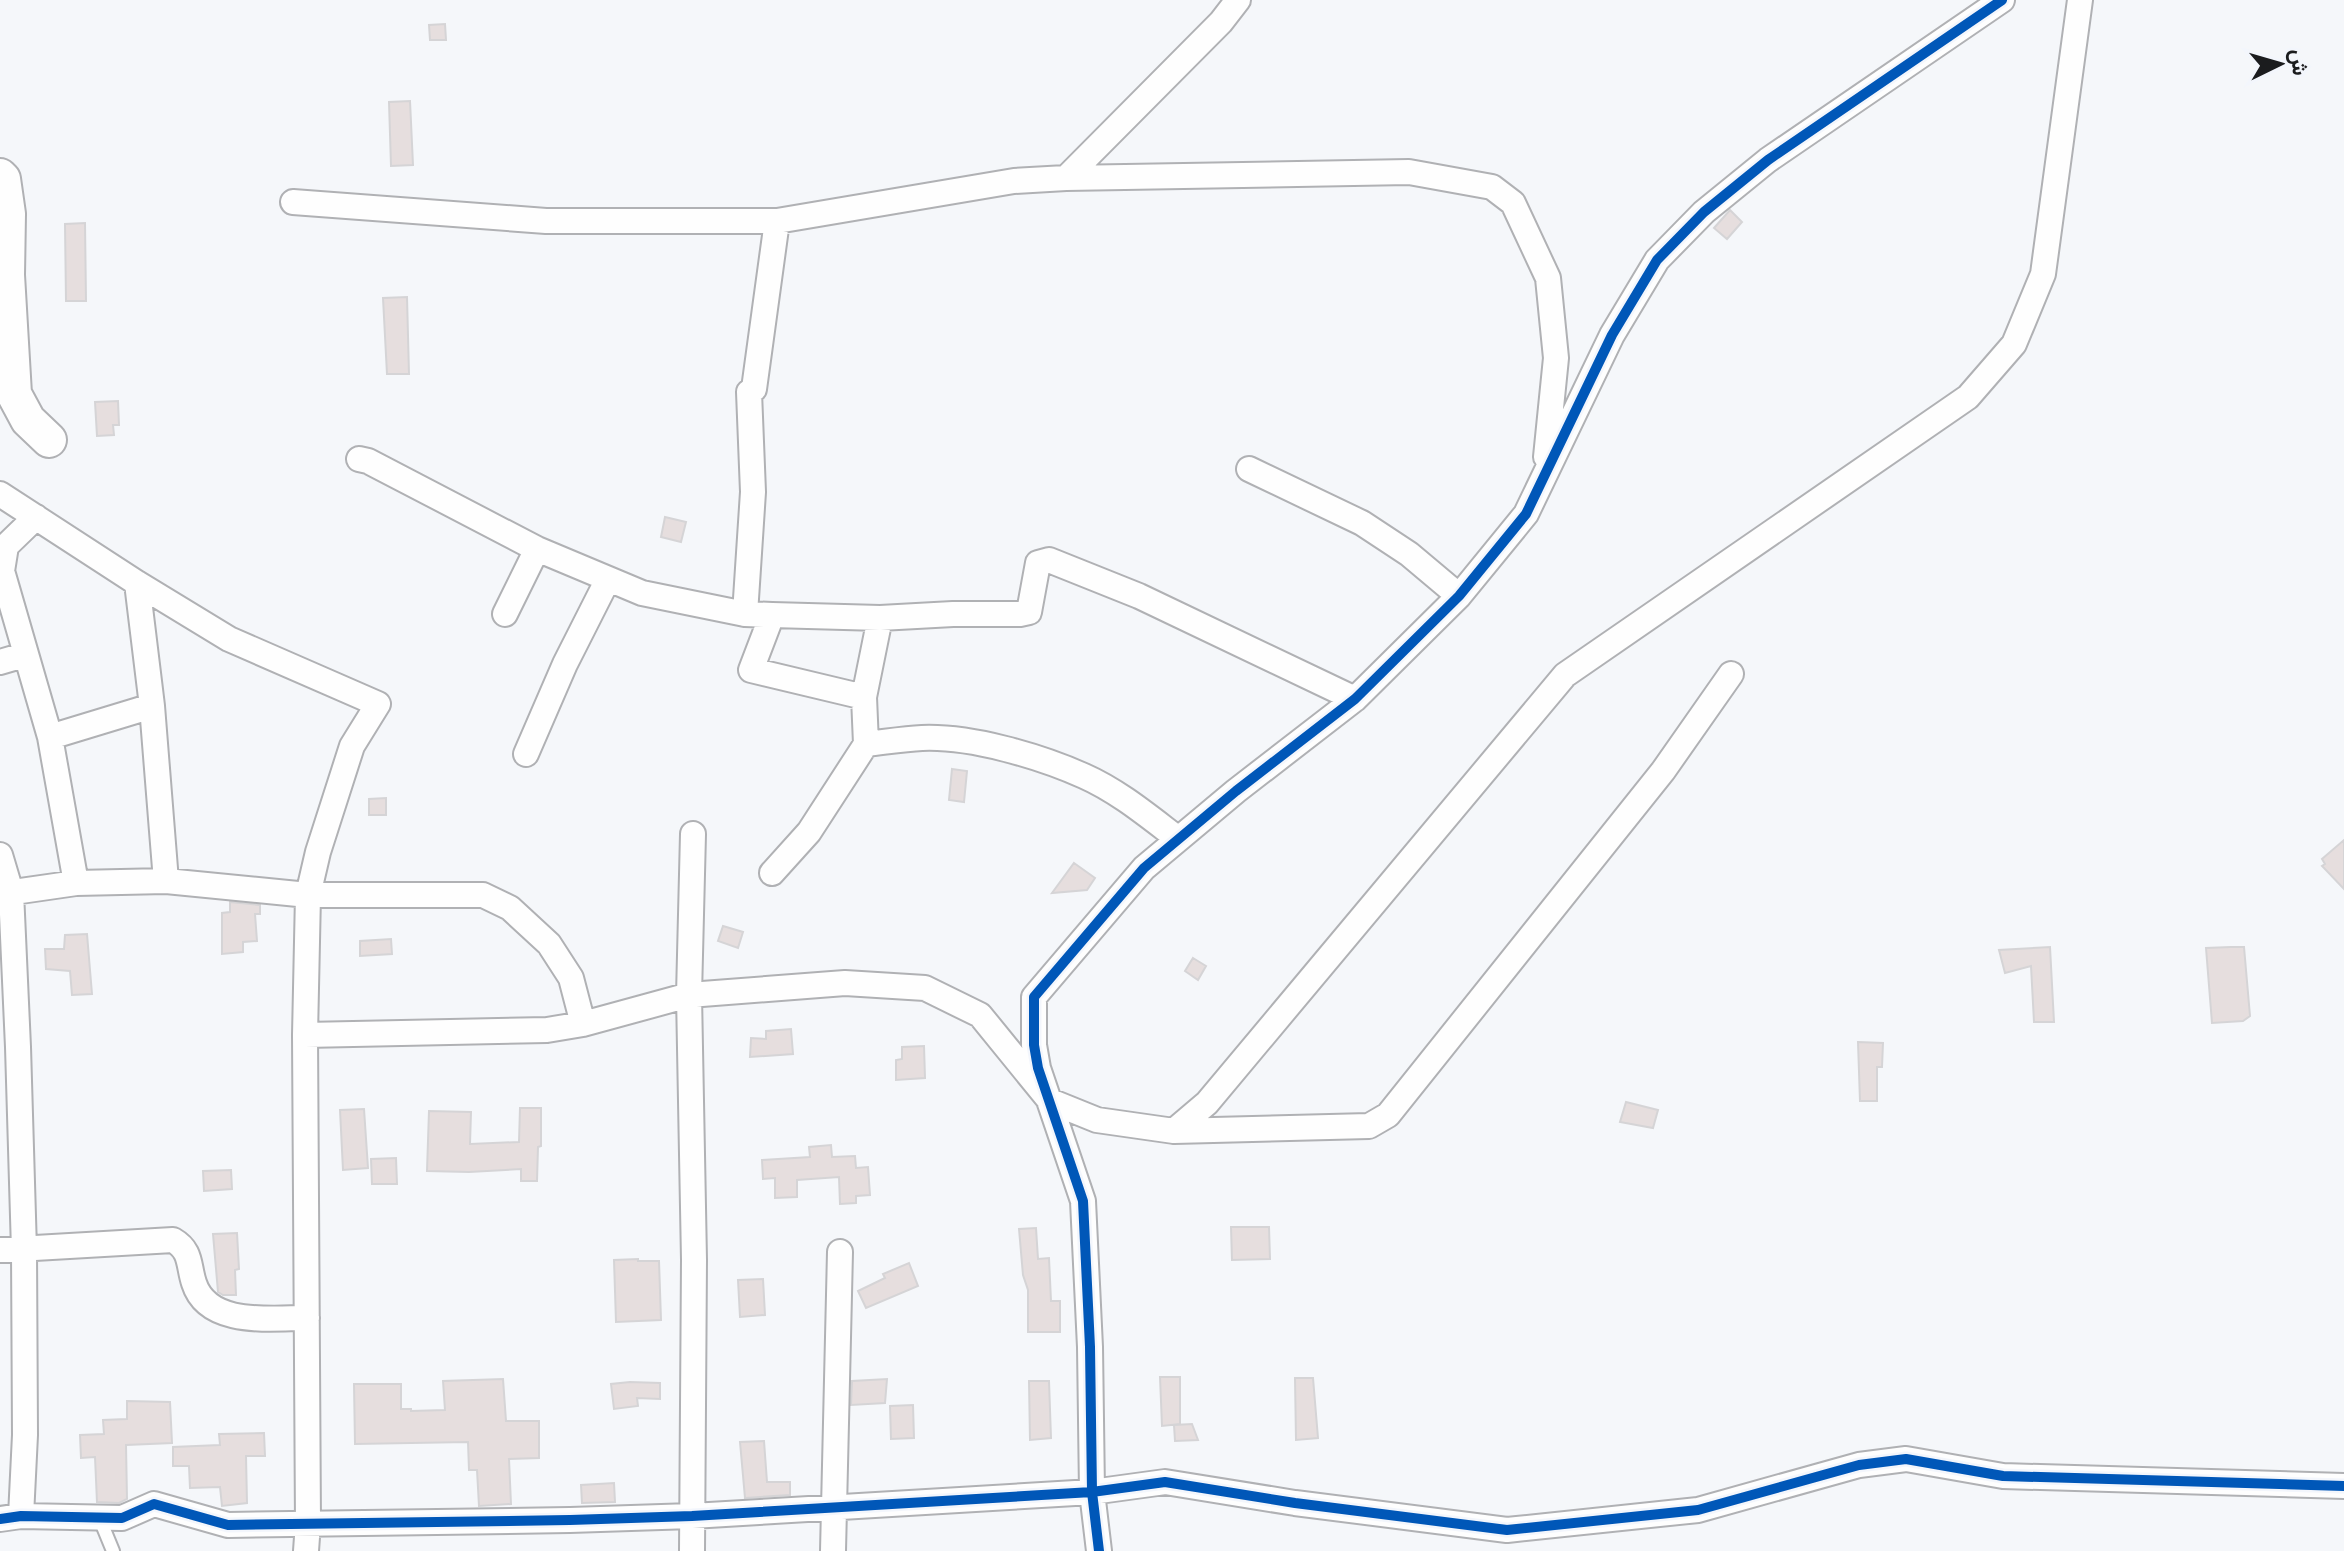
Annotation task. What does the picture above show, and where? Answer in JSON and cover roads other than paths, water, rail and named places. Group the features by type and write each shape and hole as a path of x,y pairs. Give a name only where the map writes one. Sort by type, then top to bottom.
{"street":[{"path":"1066,178 1221,22 1238,0"},
{"path":"1099,1551 1092,1492 1090,1347 1083,1201 1038,1068 1034,1045 1034,997 1144,868 1177,838 1355,699 1459,596 1526,514 1612,335 1657,260 1704,212 1768,160 2002,0"},
{"path":"1174,1131 1207,1103 1565,675 1968,397 2014,344 2043,274 2080,0"},
{"path":"293,202 546,221 777,221 1014,181 1066,178 1409,172 1492,187 1513,203 1548,278 1556,358 1548,453 1526,514"},
{"path":"0,176 8,214 7,400 49,440"},
{"path":"745,614 753,492 749,392 754,389 777,221"},
{"path":"359,459 537,549 607,581 642,593 745,614 880,618 1029,612 1038,563 1049,560 1139,596 1355,699"},
{"path":"1249,469 1362,523 1409,554 1459,596"},
{"path":"0,494 229,639 378,704 352,746 318,852 308,895 305,1035 306,1551"},
{"path":"36,517 6,546 2,571 50,737 76,883"},
{"path":"505,614 537,549"},
{"path":"526,754 565,664 607,581"},
{"path":"137,583 152,706 166,881"},
{"path":"772,615 751,670 864,697"},
{"path":"772,873 809,832 866,744 864,697 880,618"},
{"path":"0,662 24,655"},
{"path":"305,1035 547,1030 583,1024 689,995 845,983 925,988 980,1015 1050,1101 1097,1120 1174,1131 1369,1126 1388,1115 1663,771 1731,674"},
{"path":"50,737 152,706"},
{"path":"866,744 923,738 949,739 1032,757 1086,776 1126,800 1177,838"},
{"path":"692,1551 694,1260 689,995 693,834"},
{"path":"0,855 6,893 12,1250 25,1435 11,1518 122,1518 154,1504 228,1525 570,1520 692,1516 1092,1492 1165,1482 1295,1503 1507,1530 1698,1510 1859,1465 1906,1459 2003,1476 2344,1486"},
{"path":"6,893 76,883 166,881 308,895 483,895 510,908 549,944 571,978 583,1024"},
{"path":"12,1250 173,1240 182,1246 191,1261 194,1283 204,1302 241,1317 307,1318"},
{"path":"833,1551 840,1252"}],"lane":[{"path":"99,1517 113,1551"}]}
